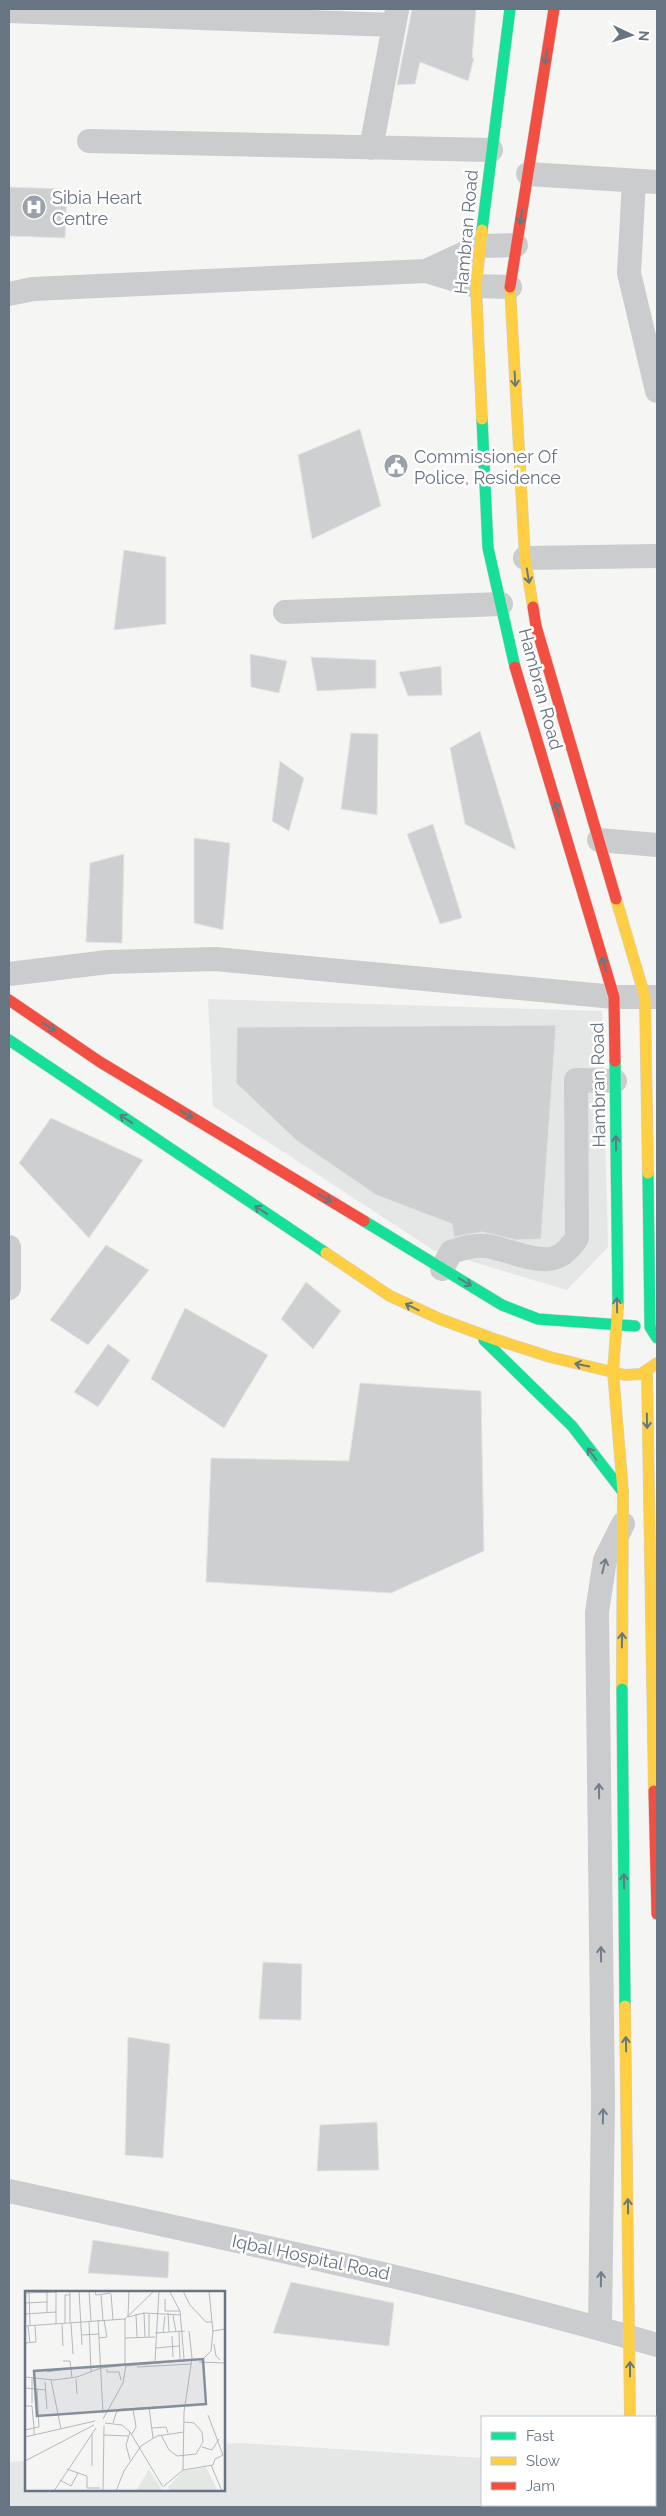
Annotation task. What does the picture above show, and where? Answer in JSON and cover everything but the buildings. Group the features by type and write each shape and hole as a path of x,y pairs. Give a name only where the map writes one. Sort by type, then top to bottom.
{"main road":[{"name":"Hambran Road","path":"510,9 491,150 476,286 488,548 512,660 614,998 618,1325 613,1371 624,1523 622,1689 630,2416"},
{"name":"Hambran Road","path":"554,9 510,287 525,558 536,626 599,840 651,997 650,1327"},
{"path":"9,1000 100,1062 502,1305 538,1319 650,1327 657,1338"},
{"path":"9,1040 390,1296 420,1312 535,1353 629,1375 647,1372 657,1363"},
{"path":"473,1330 515,1368 572,1426 623,1492"},
{"path":"647,1372 653,1596 652,1691 657,1914"}],"street":[{"path":"9,11 395,17 371,148"},
{"path":"88,142 491,150"},
{"path":"528,174 646,182 629,273 657,390"},
{"path":"426,271 480,246 516,245"},
{"path":"9,294 33,289 426,271 476,286 510,287"},
{"path":"525,558 657,556"},
{"path":"285,612 500,604"},
{"path":"599,840 657,845"},
{"path":"9,974 108,962 215,959 614,998 651,997"},
{"path":"442,1269 451,1252 469,1246 485,1246 536,1258 554,1259 566,1252 577,1238 576,1080 615,1081"},
{"path":"9,1247 9,1288"},
{"path":"606,2329 596,1612 605,1560 624,1523"},
{"name":"Iqbal Hospital Road","path":"9,2191 425,2283 606,2329 657,2344"}],"shaded area":[{"path":"208,999 602,1011 608,1247 567,1290 433,1250 213,1106"},
{"path":"241,2443 481,2458 481,2506 656,2506 657,2469 657,2507 9,2507 9,2462 25,2461 25,2491 225,2491 225,2444"}],"traffic: fast":[{"path":"482,230 510,9"},
{"path":"482,419 488,548 515,667"},
{"path":"9,1040 326,1253"},
{"path":"615,1061 618,1306"},
{"path":"648,1173 650,1327 657,1338"},
{"path":"364,1221 502,1305 538,1319 635,1326"},
{"path":"484,1340 572,1426 623,1492"},
{"path":"622,1689 625,2006"}],"traffic: slow":[{"path":"482,230 476,286 482,419"},
{"path":"510,287 525,558 533,607"},
{"path":"616,899 645,997 648,1173"},
{"path":"326,1253 390,1296 440,1319 494,1339 550,1357 625,1375 641,1374 657,1363"},
{"path":"618,1306 613,1371 623,1492 622,1689"},
{"path":"647,1372 654,1791"},
{"path":"625,2006 630,2416"}],"traffic: jam":[{"path":"510,287 554,9"},
{"path":"533,607 536,626 616,899"},
{"path":"515,667 614,997 615,1061"},
{"path":"9,1000 100,1062 364,1221"},
{"path":"654,1791 657,1914"}],"place":[{"name":"Sibia Heart Centre","path":"34,207"},
{"name":"Commissioner Of Police, Residence","path":"396,466"}]}
